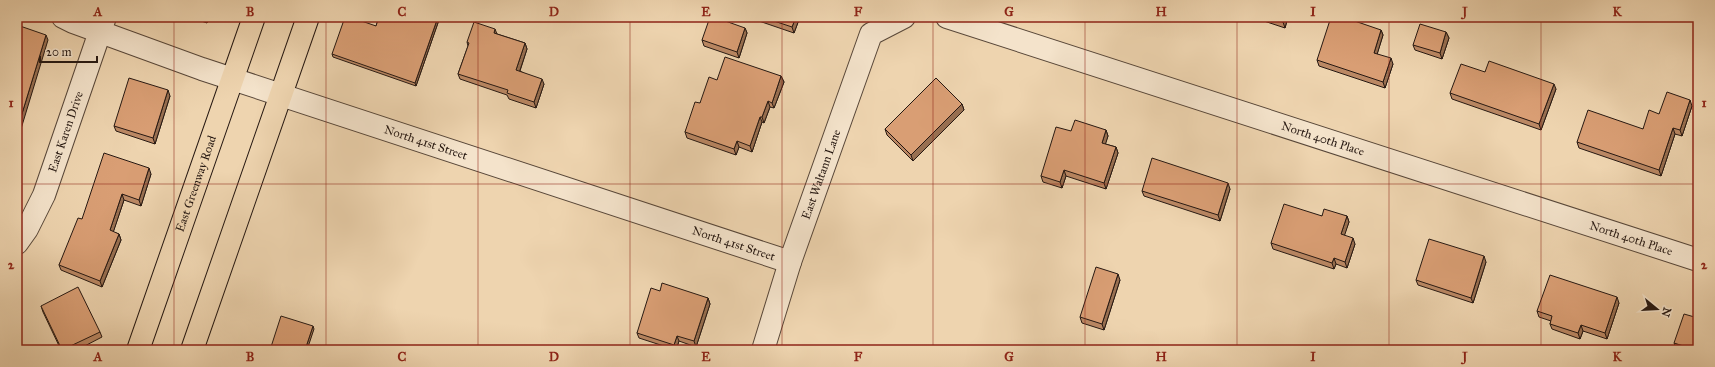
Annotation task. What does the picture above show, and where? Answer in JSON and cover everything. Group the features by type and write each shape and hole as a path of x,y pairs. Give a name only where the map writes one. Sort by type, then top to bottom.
{"main road":[{"name":"East Greenway Road","path":"138,350 254,17"},
{"path":"192,350 308,17"}],"street":[{"name":"North 41st Street","path":"63,17 73,22 103,25 233,79 790,262"},
{"name":"East Waltann Lane","path":"763,350 790,262 871,34 904,17"},
{"name":"North 40th Place","path":"947,17 1698,260"},
{"name":"East Karen Drive","path":"17,243 27,229 44,195 103,25"}],"building":[{"path":"345,17 350,17 376,26 379,17 438,17 415,83 332,54"},
{"path":"710,17 745,28 737,52 702,40"},
{"path":"762,17 796,17 792,27"},
{"path":"1268,17 1285,17 1283,22"},
{"path":"1331,17 1343,17 1381,30 1374,53 1391,58 1383,82 1317,60"},
{"path":"474,22 495,29 494,33 525,43 516,70 542,79 534,102 507,93 508,90 458,74 469,43 467,42"},
{"path":"1420,24 1446,32 1440,53 1413,45"},
{"path":"20,26 46,35 17,130 17,35"},
{"path":"725,57 781,76 772,103 768,101 762,117 760,117 750,146 737,141 734,149 685,132 695,102 700,103 709,77 717,80"},
{"path":"1489,61 1554,84 1539,124 1450,93 1461,64 1485,72"},
{"path":"129,78 168,90 153,138 114,126"},
{"path":"936,78 962,104 911,155 885,129"},
{"path":"1667,92 1690,100 1680,130 1673,128 1659,170 1577,142 1588,110 1643,129 1649,110 1659,114"},
{"path":"1075,120 1106,130 1102,143 1116,147 1104,183 1064,170 1060,182 1041,176 1056,127 1071,131"},
{"path":"104,153 149,168 139,200 122,194 110,230 119,234 100,281 59,265 78,218 82,219"},
{"path":"1152,158 1228,183 1218,215 1142,191"},
{"path":"1284,204 1322,216 1324,209 1347,216 1341,234 1353,238 1345,262 1334,258 1332,263 1271,243"},
{"path":"1429,239 1484,256 1471,298 1416,280"},
{"path":"1096,267 1118,274 1102,324 1080,317"},
{"path":"1550,275 1617,297 1605,333 1581,325 1578,333 1550,324 1552,316 1537,311"},
{"path":"662,283 708,298 694,341 677,336 674,345 637,333 651,288 660,291"},
{"path":"78,287 100,332 62,350 41,306"},
{"path":"1684,314 1698,318 1698,350 1692,350 1693,349 1674,343"},
{"path":"281,316 313,326 306,347 312,350 270,350"},
{"path":"935,347 945,350 934,350"}]}
